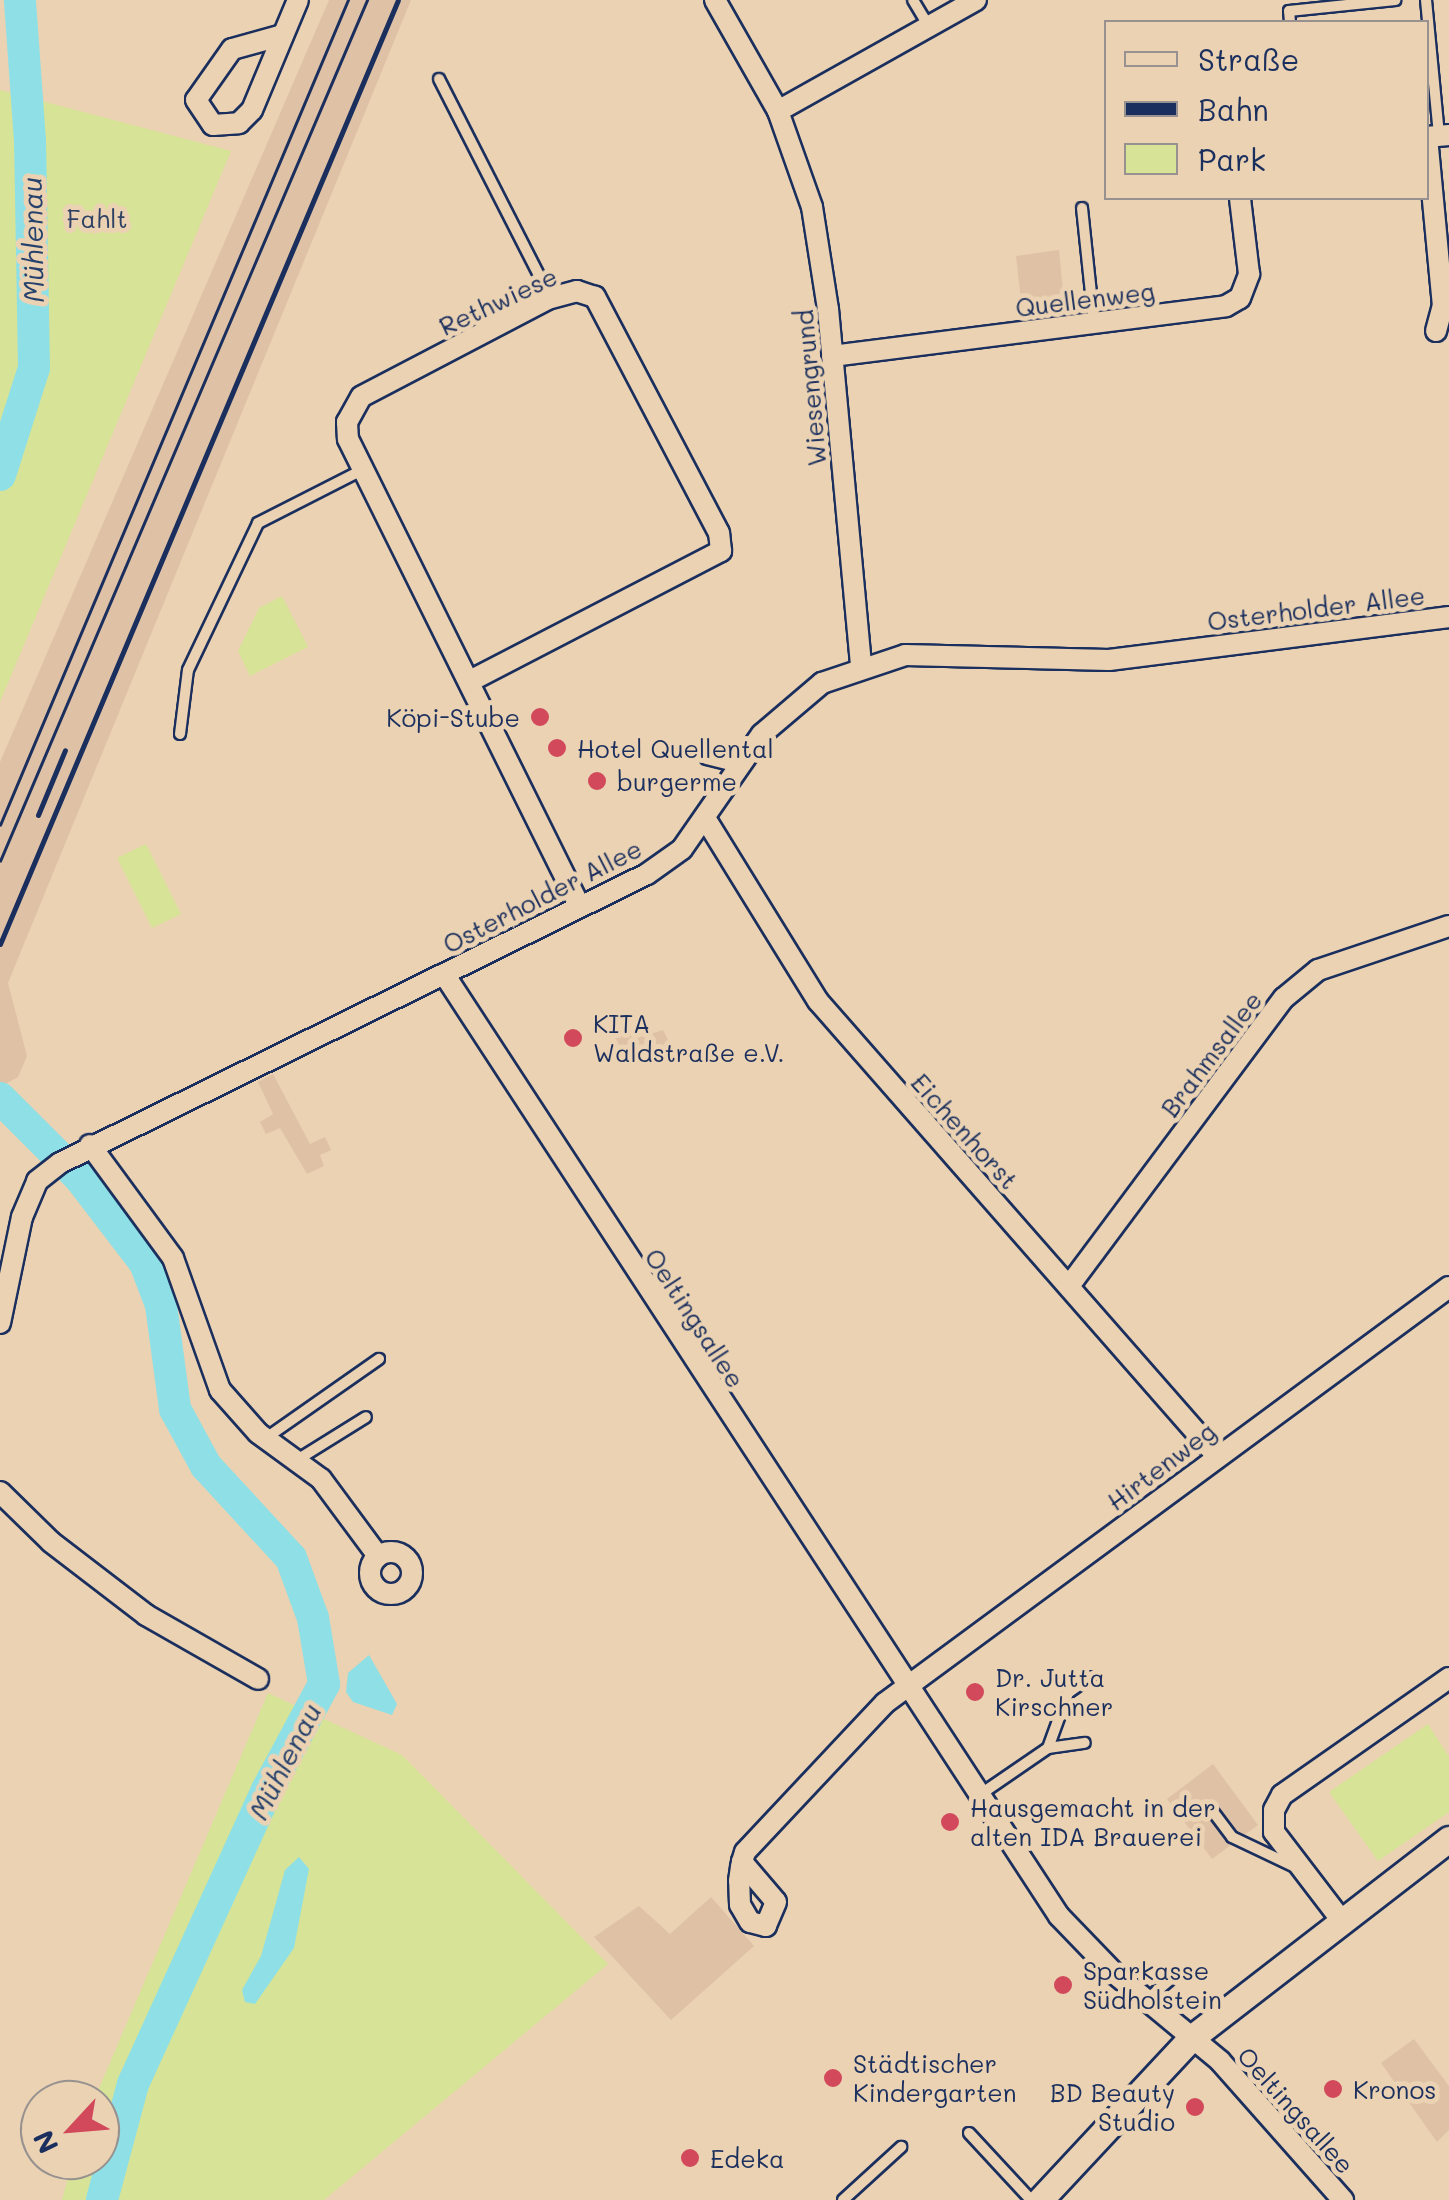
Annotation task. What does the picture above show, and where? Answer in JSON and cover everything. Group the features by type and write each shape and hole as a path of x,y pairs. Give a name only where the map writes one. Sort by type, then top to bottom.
{"street":[{"path":"284,34 232,49 196,100 213,125 239,123 252,110 284,34 298,0"},
{"name":"Wiesengrund","path":"715,0 778,111 812,207 832,356 861,666"},
{"path":"778,111 976,0"},
{"path":"1435,136 1443,305 1436,331"},
{"name":"Quellenweg","path":"832,356 1226,306 1240,298 1249,274 1240,200"},
{"name":"Rethwiese","path":"470,681 721,552 719,534 610,316 595,296 577,291 550,298 361,397 346,422 363,469 580,907"},
{"name":"Osterholder Allee","path":"0,1322 14,1244 37,1182 87,1146 580,907 671,858 705,818 736,768 790,707 861,666 905,654 1109,660 1449,616"},
{"name":"Eichenhorst","path":"705,818 818,1001 1217,1456"},
{"name":"Brahmsallee","path":"1069,1286 1284,998 1318,970 1449,926"},
{"name":"Oeltingsallee","path":"444,974 904,1688 1058,1916 1145,2000 1220,2061 1344,2200"},
{"path":"87,1146 173,1258 220,1390 266,1438 334,1493 378,1556"},
{"name":"Hirtenweg","path":"904,1688 1449,1287"},
{"path":"0,1492 51,1542 146,1615 258,1678"},
{"path":"1342,1920 1270,1821 1282,1795 1449,1678"},
{"path":"742,1862 904,1688"},
{"path":"1040,2200 1190,2039 1449,1839"}],"lane":[{"path":"914,0 929,27"},
{"path":"1290,20 1289,10 1394,0"},
{"path":"1429,45 1435,136"},
{"path":"438,79 550,298"},
{"path":"1082,208 1094,323"},
{"path":"180,734 188,670 258,524 363,469"},
{"path":"706,760 736,768"},
{"path":"266,1438 379,1359"},
{"path":"297,1460 366,1417"},
{"path":"1048,1748 1068,1693 1092,1677"},
{"path":"977,1797 1048,1748 1085,1742"},
{"path":"1211,1808 1232,1836 1304,1872"},
{"path":"1145,2000 1168,1982"},
{"path":"969,2132 1031,2200"},
{"path":"843,2200 901,2147"}],"shaded area":[{"path":"329,0 411,0 8,983 27,1056 18,1077 0,1087 0,762"},
{"path":"1059,250 1065,313 1023,318 1016,256"},
{"path":"619,1028 637,1038 663,1030 670,1044 628,1064 612,1031"},
{"path":"273,1074 310,1144 325,1137 331,1150 320,1155 324,1166 307,1174 280,1128 266,1134 260,1122 273,1114 258,1082"},
{"path":"1213,1764 1258,1825 1212,1859 1167,1799"},
{"path":"711,1897 754,1946 671,2020 594,1937 639,1906 670,1934"},
{"path":"1414,2039 1449,2086 1449,2130 1437,2142 1381,2063"}],"green space":[{"name":"Fahlt","path":"0,90 231,151 0,702"},
{"path":"282,596 308,647 250,676 238,651 259,608"},
{"path":"146,844 181,914 152,928 117,858"},
{"path":"268,1693 402,1755 608,1964 324,2200 62,2200 68,2180 120,2180 120,2080 103,2080"},
{"path":"1428,1724 1449,1757 1449,1812 1378,1861 1329,1792"}],"water":[{"path":"369,1655 397,1704 392,1715 353,1702 346,1692 348,1673"},
{"path":"299,1857 309,1869 294,1948 255,2004 245,2002 242,1990 261,1956 285,1870"}],"waterway":[{"name":"Mühlenau","path":"0,475 34,368 30,141 20,0"},
{"name":"Mühlenau","path":"0,1098 80,1178 145,1263 161,1305 175,1409 206,1466 291,1558 313,1618 324,1684 267,1790 133,2084 102,2200"}],"tram line":[{"path":"0,825 348,0"},
{"path":"0,861 367,0"}],"railway":[{"path":"0,944 398,0"},
{"path":"38,815 65,750"}],"place":[{"name":"Köpi-Stube","path":"540,717"},
{"name":"Hotel Quellental","path":"557,748"},
{"name":"burgerme","path":"597,781"},
{"name":"KITA Waldstraße e.V.","path":"573,1038"},
{"name":"Dr. Jutta Kirschner","path":"975,1692"},
{"name":"Hausgemacht in der alten IDA Brauerei","path":"950,1822"},
{"name":"Sparkasse Südholstein","path":"1063,1985"},
{"name":"Städtischer Kindergarten","path":"833,2078"},
{"name":"Kronos","path":"1333,2089"},
{"name":"BD Beauty Studio","path":"1195,2107"},
{"name":"Edeka","path":"690,2158"}]}
